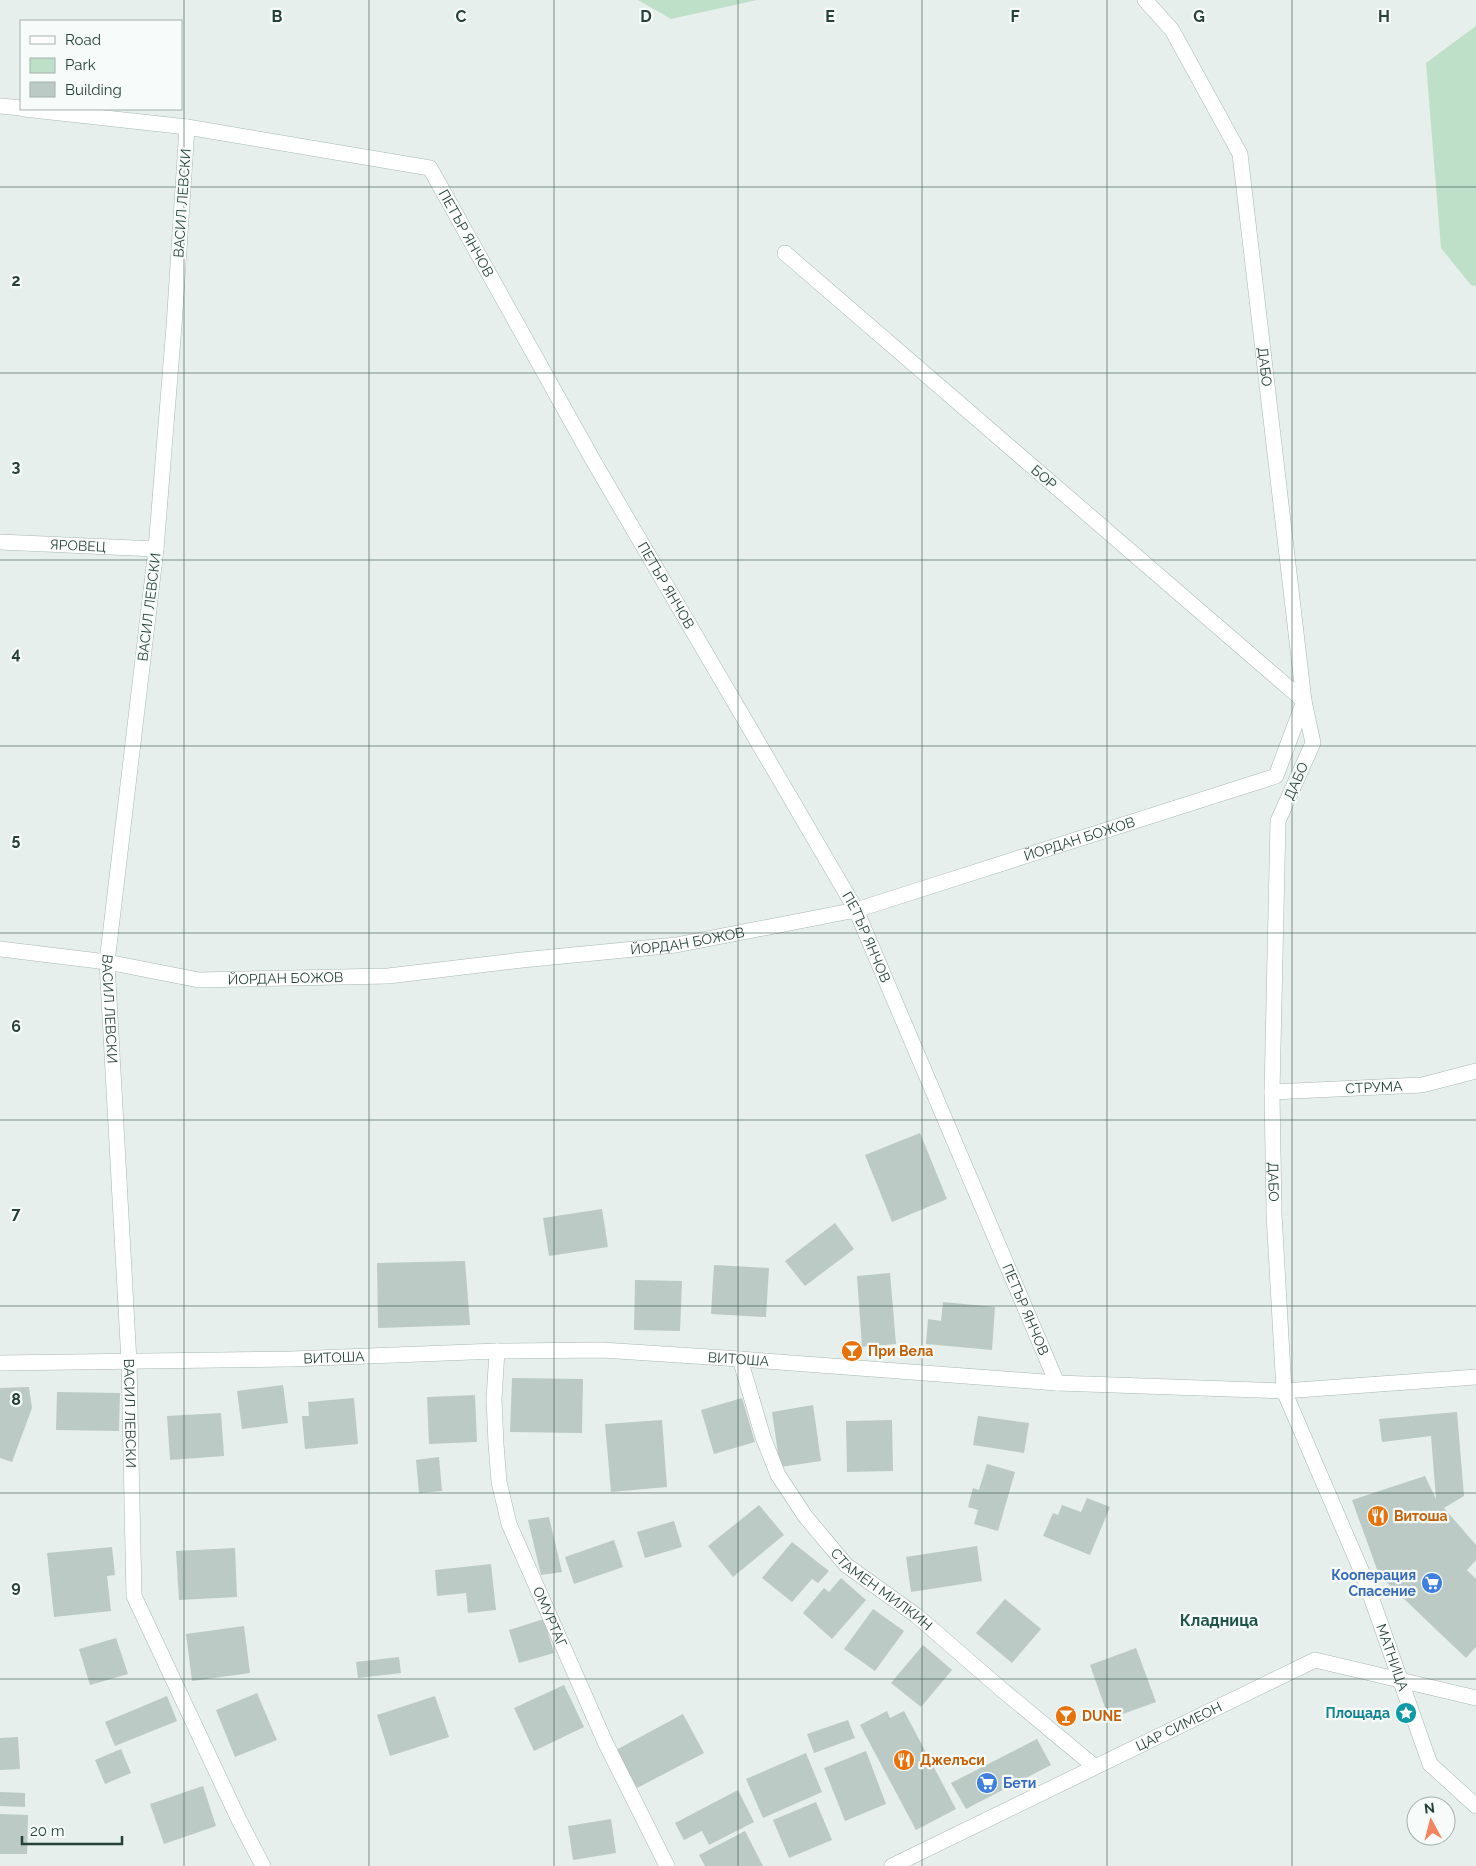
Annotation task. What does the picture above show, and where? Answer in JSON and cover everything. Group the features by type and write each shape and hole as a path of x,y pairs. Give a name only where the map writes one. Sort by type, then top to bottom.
{"street":[{"name":"ДАБО","path":"1144,0 1172,30 1240,154 1304,701 1313,743 1278,821 1272,1092 1274,1213 1284,1391 1364,1577"},
{"name":"ПЕТЪР ЯНЧОВ","path":"0,106 20,109"},
{"name":"ПЕТЪР ЯНЧОВ","path":"32,110 187,127 430,168 594,462 856,910 1057,1383"},
{"name":"ВАСИЛ ЛЕВСКИ","path":"187,127 174,326 156,549 107,962 129,1362 134,1596 239,1820 263,1866"},
{"name":"БОР","path":"785,253 1304,701"},
{"name":"ЯРОВЕЦ","path":"0,542 156,549"},
{"name":"ЙОРДАН БОЖОВ","path":"0,949 107,962 199,980 388,976 522,960 676,945 856,910 1276,776 1304,701"},
{"name":"СТРУМА","path":"1272,1092 1422,1085 1476,1071"},
{"name":"ВИТОША","path":"0,1363 291,1359 498,1351 602,1350 1057,1383 1284,1391 1476,1377"},
{"name":"ОМУРТАГ","path":"498,1351 494,1398 496,1444 499,1482 509,1524 606,1744 667,1866"},
{"name":"СТАМЕН МИЛКИН","path":"740,1359 763,1437 778,1475 805,1516 846,1566 917,1616 1094,1766"},
{"name":"МАТНИЦА","path":"1364,1577 1430,1764 1476,1806"},
{"name":"ЦАР СИМЕОН","path":"892,1866 1315,1660 1476,1698"}],"green space":[{"path":"638,0 757,0 671,19"},
{"path":"1476,26 1476,286 1471,285 1441,248 1426,63"}],"building":[{"path":"920,1133 947,1199 892,1222 865,1155"},
{"path":"602,1209 608,1247 549,1256 543,1218"},
{"path":"835,1223 854,1249 805,1286 785,1261"},
{"path":"465,1261 470,1325 378,1328 377,1263"},
{"path":"714,1265 769,1268 766,1317 711,1314"},
{"path":"890,1273 896,1344 862,1347 857,1276"},
{"path":"635,1280 682,1281 680,1331 634,1330"},
{"path":"943,1302 995,1307 992,1350 926,1344 928,1319 941,1321"},
{"path":"512,1378 583,1379 582,1433 510,1432"},
{"path":"283,1385 288,1423 242,1429 237,1391"},
{"path":"29,1387 32,1408 12,1462 0,1458 0,1388"},
{"path":"57,1392 120,1393 119,1431 56,1430"},
{"path":"475,1395 477,1442 429,1444 427,1397"},
{"path":"354,1398 358,1444 305,1449 302,1416 309,1416 308,1402"},
{"path":"742,1398 755,1442 714,1454 701,1410"},
{"path":"813,1405 821,1461 780,1467 772,1412"},
{"path":"1457,1412 1464,1496 1444,1508 1476,1545 1476,1560 1467,1570 1476,1579 1476,1647 1466,1658 1379,1575 1352,1500 1425,1476 1436,1499 1431,1436 1382,1442 1379,1419"},
{"path":"221,1413 224,1456 170,1460 167,1416"},
{"path":"978,1416 1029,1423 1024,1453 973,1445"},
{"path":"662,1420 667,1487 611,1492 605,1424"},
{"path":"892,1420 893,1471 847,1472 846,1421"},
{"path":"439,1457 442,1491 419,1493 416,1460"},
{"path":"987,1464 1015,1472 998,1531 974,1524 978,1510 968,1507 973,1488 979,1490"},
{"path":"1087,1498 1110,1507 1090,1555 1043,1536 1053,1513 1058,1515 1062,1505 1081,1512"},
{"path":"759,1505 784,1535 733,1577 708,1546"},
{"path":"549,1517 562,1572 541,1575 528,1520"},
{"path":"674,1521 682,1547 645,1558 637,1532"},
{"path":"614,1540 623,1567 574,1584 565,1557"},
{"path":"792,1542 829,1571 818,1583 812,1579 792,1602 762,1578"},
{"path":"977,1546 982,1581 911,1592 906,1557"},
{"path":"112,1547 115,1575 107,1576 111,1611 54,1617 47,1553"},
{"path":"235,1548 237,1597 179,1600 176,1551"},
{"path":"491,1564 496,1610 468,1613 466,1593 437,1596 435,1570"},
{"path":"841,1578 866,1600 832,1639 803,1613 824,1588 829,1592"},
{"path":"1005,1599 1041,1629 1012,1663 976,1633"},
{"path":"873,1609 904,1631 875,1671 844,1649"},
{"path":"544,1619 554,1653 519,1663 509,1630"},
{"path":"244,1626 250,1673 192,1681 186,1634"},
{"path":"116,1638 128,1674 90,1685 79,1649"},
{"path":"923,1645 952,1670 921,1707 891,1683"},
{"path":"1136,1648 1156,1702 1109,1719 1090,1665"},
{"path":"399,1657 401,1673 358,1678 356,1662"},
{"path":"564,1685 584,1727 534,1751 514,1708"},
{"path":"257,1693 277,1740 235,1757 216,1710"},
{"path":"167,1696 177,1721 115,1746 105,1722"},
{"path":"435,1696 449,1737 390,1756 377,1715"},
{"path":"887,1711 890,1718 904,1711 956,1809 916,1830 860,1725"},
{"path":"683,1714 704,1753 637,1788 616,1750"},
{"path":"848,1720 855,1738 814,1753 807,1734"},
{"path":"18,1737 20,1769 0,1770 0,1738"},
{"path":"1037,1739 1051,1765 966,1809 951,1783"},
{"path":"121,1749 131,1773 105,1784 95,1760"},
{"path":"866,1751 886,1804 845,1821 824,1768"},
{"path":"806,1753 822,1792 763,1818 746,1779"},
{"path":"203,1786 216,1826 164,1844 150,1804"},
{"path":"738,1790 754,1822 709,1845 702,1831 684,1840 675,1823"},
{"path":"0,1792 25,1793 25,1807 0,1806"},
{"path":"816,1802 832,1840 789,1858 773,1820"},
{"path":"0,1814 28,1815 27,1854 0,1854"},
{"path":"611,1819 616,1853 573,1860 568,1826"},
{"path":"745,1831 763,1866 705,1866 699,1855"}],"place":[{"name":"При Вела","path":"852,1351"},
{"name":"Витоша","path":"1378,1516"},
{"name":"Кооперация Спасение","path":"1432,1583"},
{"name":"Площада","path":"1406,1713"},
{"name":"DUNE","path":"1066,1716"},
{"name":"Джелъси","path":"904,1760"},
{"name":"Бети","path":"987,1783"}],"district":[{"name":"Кладница","path":"1219,1620"}]}
